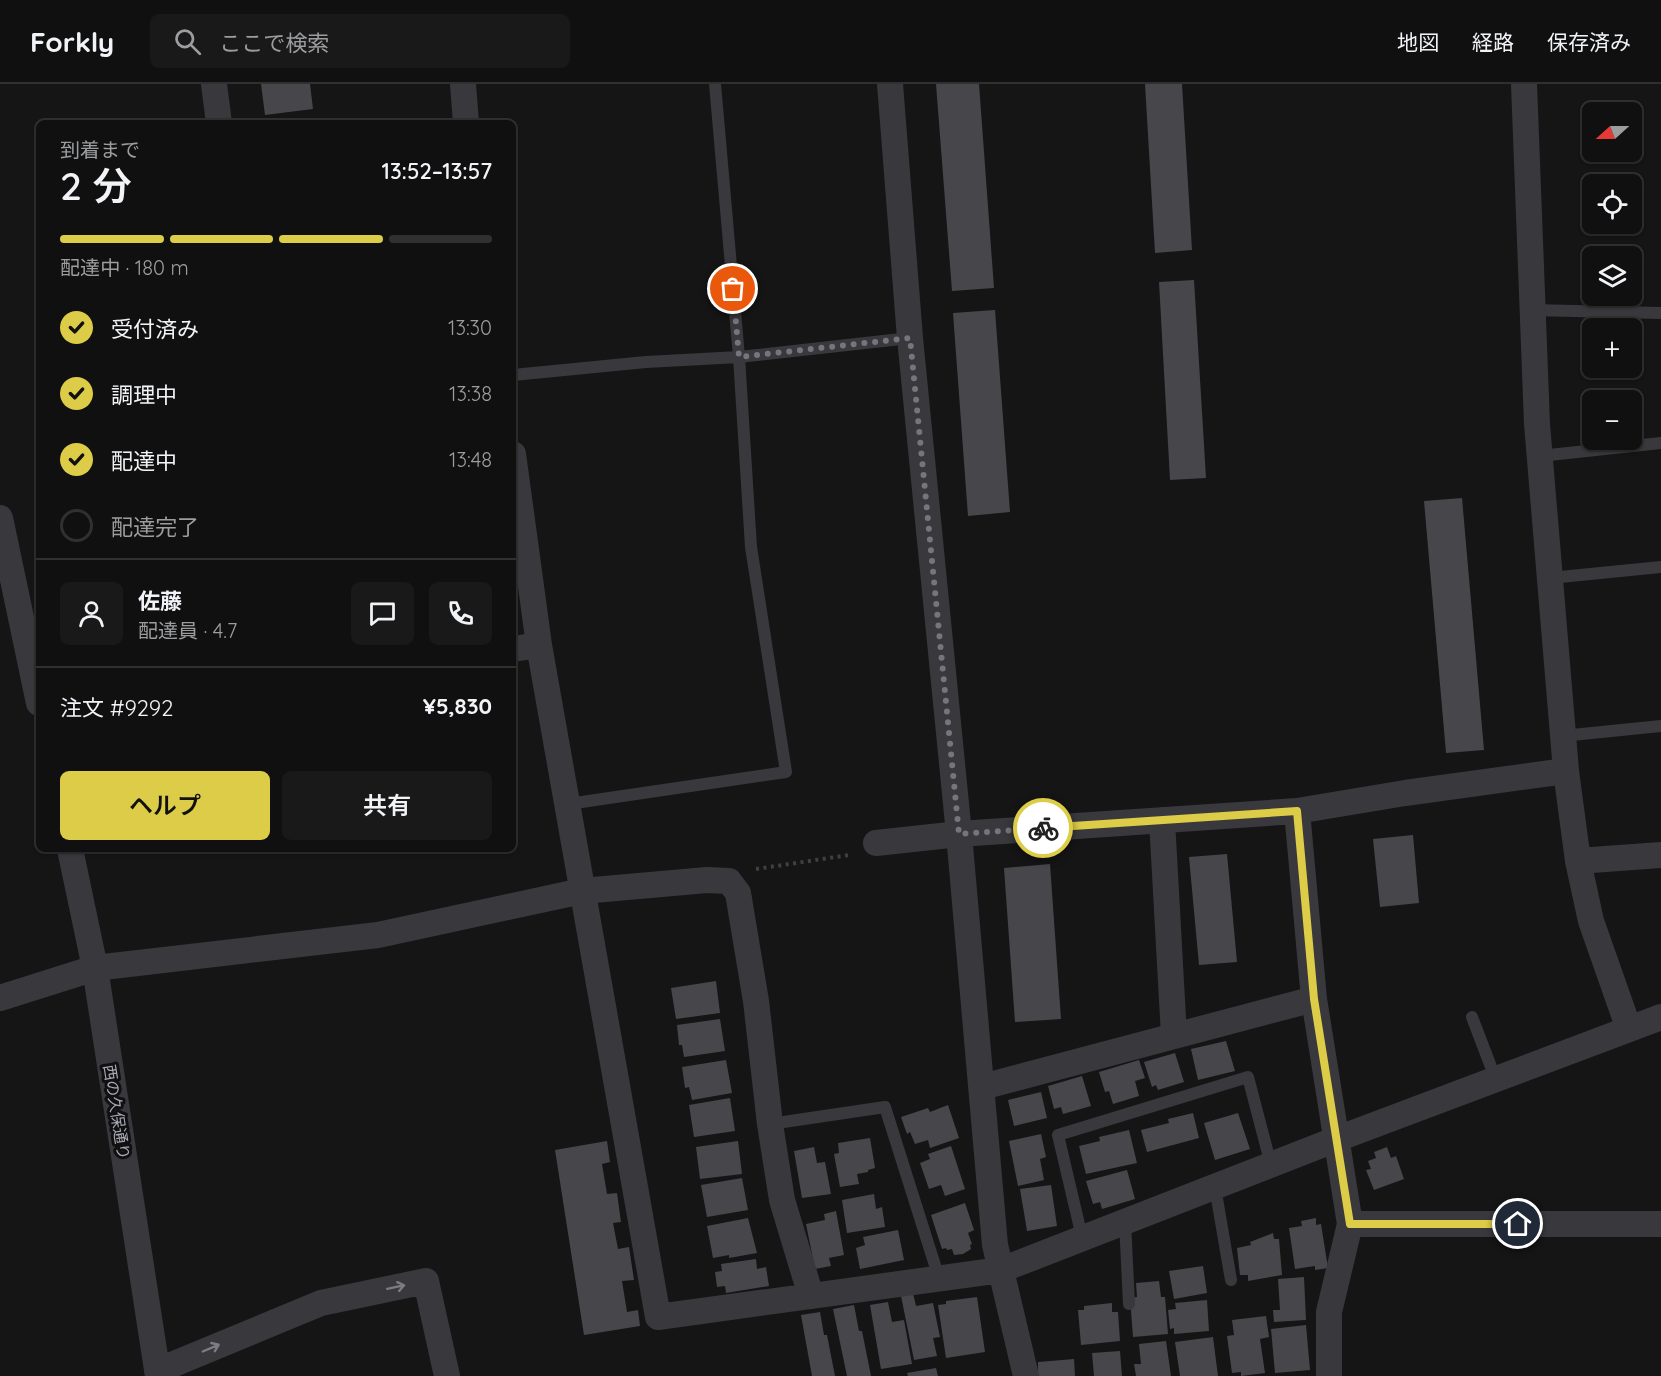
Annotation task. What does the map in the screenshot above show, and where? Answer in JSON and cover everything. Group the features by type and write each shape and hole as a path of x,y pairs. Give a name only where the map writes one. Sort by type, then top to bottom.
{"street":[{"path":"214,84 219,120"},
{"path":"463,84 466,120"},
{"path":"890,84 910,338 959,834 995,1245 1026,1376"},
{"path":"1524,84 1531,310 1540,456 1566,771 1578,861 1591,921 1629,1029"},
{"path":"516,476 539,645 658,1317 1001,1270 1337,1139 1661,1017"},
{"path":"0,518 36,689"},
{"path":"516,649 539,645"},
{"path":"876,843 959,834 1297,811 1405,793 1566,771"},
{"path":"1297,811 1314,999 1350,1224 1329,1312 1329,1376"},
{"path":"1162,820 1174,1036"},
{"name":"西の久保通り","path":"71,852 95,968 158,1373"},
{"path":"1578,861 1661,855"},
{"path":"0,998 95,968 378,935 582,891 707,880 729,881 738,893 756,1001 770,1124 782,1200 811,1296"},
{"path":"982,1087 1314,999"},
{"path":"1350,1224 1661,1224"},
{"path":"158,1373 321,1303 426,1281 447,1376"}],"lane":[{"path":"568,804 786,772 751,547 739,357 715,84"},
{"path":"1531,310 1661,313"},
{"path":"516,375 646,362 739,357 910,338"},
{"path":"1540,456 1661,442"},
{"path":"1550,578 1661,567"},
{"path":"1563,736 1661,726"},
{"path":"1472,1017 1496,1080"},
{"path":"1082,1237 1058,1135 1248,1077 1271,1165"},
{"path":"770,1124 885,1107 939,1278"},
{"path":"1215,1187 1231,1280"},
{"path":"1125,1222 1129,1304"}],"path":[{"path":"729,881 743,872 867,852 876,843"}],"building":[{"path":"261,84 310,84 313,109 265,115"},
{"path":"936,84 979,84 994,288 952,291"},
{"path":"1145,84 1182,84 1192,250 1155,253"},
{"path":"1194,280 1206,478 1170,480 1159,282"},
{"path":"995,310 1010,512 968,516 953,313"},
{"path":"1462,498 1484,750 1446,753 1424,501"},
{"path":"1413,835 1419,903 1380,907 1373,839"},
{"path":"1227,854 1237,962 1199,965 1189,857"},
{"path":"1050,864 1061,1019 1015,1022 1004,868"},
{"path":"716,981 720,1013 676,1019 671,988"},
{"path":"720,1019 725,1051 684,1057 682,1045 679,1045 677,1025"},
{"path":"1226,1041 1235,1071 1198,1080 1191,1049"},
{"path":"1175,1053 1184,1082 1158,1090 1156,1085 1152,1087 1144,1062"},
{"path":"726,1060 732,1093 692,1100 689,1087 685,1088 682,1067"},
{"path":"1139,1060 1145,1078 1135,1081 1139,1096 1113,1104 1109,1091 1105,1092 1099,1072"},
{"path":"1082,1076 1091,1106 1063,1114 1061,1107 1054,1109 1048,1086"},
{"path":"1041,1092 1047,1118 1014,1126 1008,1100"},
{"path":"730,1098 735,1131 694,1137 689,1105"},
{"path":"948,1105 959,1138 930,1148 928,1140 915,1144 910,1132 907,1134 901,1117 928,1108 930,1112"},
{"path":"1193,1113 1199,1138 1147,1152 1141,1130 1169,1123 1168,1119"},
{"path":"1238,1113 1250,1149 1215,1160 1204,1123"},
{"path":"1129,1130 1137,1163 1086,1174 1079,1146 1100,1141 1099,1137"},
{"path":"1041,1134 1046,1157 1040,1159 1044,1180 1018,1186 1009,1141"},
{"path":"870,1138 875,1168 857,1174 859,1184 840,1187 834,1154 839,1153 838,1143"},
{"path":"607,1141 610,1162 602,1164 607,1194 617,1193 621,1222 613,1223 618,1249 629,1247 634,1280 622,1281 627,1312 638,1310 640,1326 584,1335 555,1150"},
{"path":"738,1141 742,1174 700,1179 696,1147"},
{"path":"951,1146 965,1189 945,1196 941,1185 929,1189 920,1163 930,1159 928,1154"},
{"path":"814,1147 817,1163 825,1162 831,1194 802,1198 794,1151"},
{"path":"1387,1147 1391,1158 1396,1156 1404,1179 1374,1190 1366,1170 1371,1169 1368,1161 1376,1158 1374,1152"},
{"path":"1127,1170 1135,1199 1102,1209 1100,1202 1093,1204 1086,1181"},
{"path":"742,1178 748,1210 707,1217 701,1185"},
{"path":"1051,1185 1057,1226 1027,1231 1020,1189"},
{"path":"874,1194 876,1209 882,1207 885,1227 847,1233 842,1200"},
{"path":"965,1203 974,1230 968,1233 972,1244 971,1249 963,1254 954,1255 952,1249 942,1249 931,1215"},
{"path":"836,1211 844,1255 829,1258 831,1266 815,1269 806,1224 825,1220 824,1214"},
{"path":"748,1218 757,1253 729,1258 729,1255 713,1258 707,1226"},
{"path":"1316,1218 1316,1225 1321,1224 1328,1268 1315,1270 1315,1266 1295,1269 1289,1228 1302,1226 1301,1221"},
{"path":"898,1230 904,1260 860,1269 856,1248 865,1245 863,1237"},
{"path":"1273,1233 1274,1239 1279,1239 1282,1275 1248,1281 1248,1275 1240,1275 1237,1248 1251,1245 1250,1242"},
{"path":"756,1259 757,1269 766,1267 769,1286 726,1293 725,1286 717,1287 715,1272 722,1271 721,1264"},
{"path":"1203,1266 1207,1293 1174,1299 1169,1271"},
{"path":"1304,1277 1306,1320 1274,1322 1273,1310 1280,1310 1278,1279"},
{"path":"1159,1281 1161,1297 1165,1297 1168,1334 1133,1337 1130,1298 1137,1297 1136,1283"},
{"path":"913,1293 916,1306 933,1303 940,1337 933,1338 937,1356 914,1360 901,1296"},
{"path":"977,1297 985,1352 946,1358 938,1305 946,1304 946,1301"},
{"path":"1207,1300 1209,1331 1174,1334 1174,1328 1170,1329 1168,1310 1176,1309 1175,1303"},
{"path":"888,1302 892,1322 904,1320 912,1364 881,1369 870,1305"},
{"path":"1112,1303 1112,1312 1118,1312 1120,1341 1081,1345 1078,1310 1084,1310 1084,1306"},
{"path":"854,1305 871,1376 847,1376 833,1309"},
{"path":"820,1312 835,1376 812,1376 801,1315"},
{"path":"1266,1316 1269,1337 1260,1339 1265,1373 1241,1376 1241,1372 1232,1373 1227,1336 1234,1335 1232,1320"},
{"path":"1306,1325 1310,1370 1275,1373 1271,1329"},
{"path":"1213,1337 1218,1376 1180,1376 1175,1342"},
{"path":"1166,1341 1171,1376 1136,1376 1134,1364 1141,1364 1139,1344"},
{"path":"1120,1351 1122,1376 1094,1376 1092,1353"},
{"path":"1074,1359 1075,1376 1038,1376 1038,1362"},
{"path":"936,1368 938,1376 908,1376 907,1373"}],"way so far":[{"path":"733,289 739,357 910,338 959,834 1043,828"}],"route":[{"path":"1043,828 1297,811 1314,999 1350,1224 1518,1224"}]}
